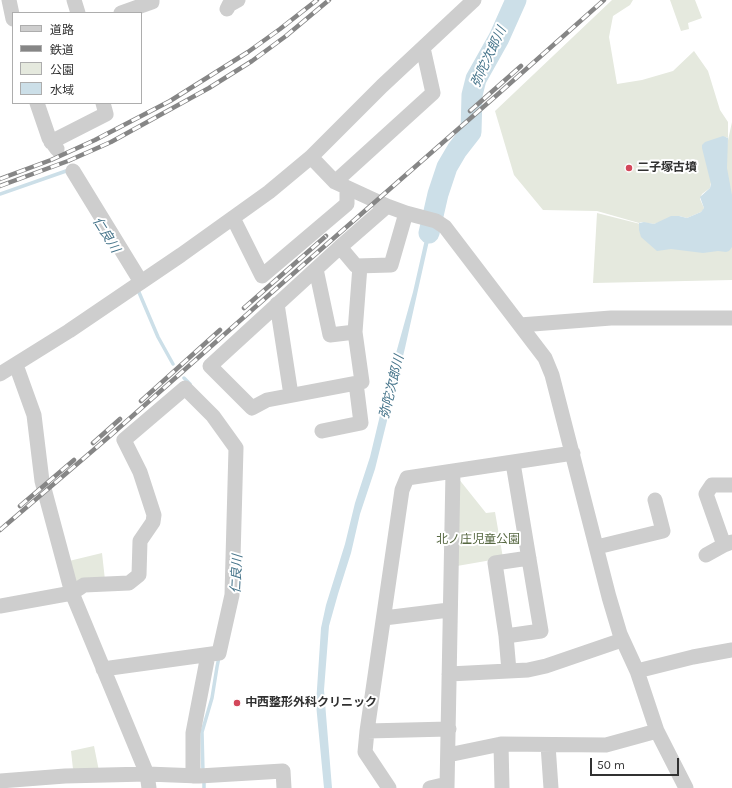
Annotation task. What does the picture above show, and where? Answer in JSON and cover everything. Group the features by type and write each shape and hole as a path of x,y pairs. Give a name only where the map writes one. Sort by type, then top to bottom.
{"street":[{"path":"9,0 12,14"},
{"path":"74,0 78,12"},
{"path":"124,12 152,2 152,0"},
{"path":"0,374 137,285 269,192 311,156 474,0"},
{"path":"341,185 433,92 423,48"},
{"path":"37,104 54,145 106,114 103,104"},
{"path":"311,156 341,185 406,214 431,220 445,227 545,358 552,375 609,597 622,640 637,671 657,731 686,788"},
{"path":"73,171 137,285"},
{"path":"232,218 262,276 347,204 341,185"},
{"path":"360,266 355,332 362,382 267,400 252,408 210,366 316,268 387,206"},
{"path":"340,247 356,266 390,264 406,214"},
{"path":"316,268 330,335 355,332"},
{"path":"277,304 291,395"},
{"path":"520,325 611,318 732,318"},
{"path":"16,365 34,415 42,481 72,593 148,781"},
{"path":"322,431 361,423 356,383"},
{"path":"0,606 72,593 84,585 128,583 139,575 140,541 153,522 154,515 140,472 124,440 185,388 213,416 236,448 232,595 219,653 103,669"},
{"path":"389,788 365,752 402,490 407,478 573,453"},
{"path":"506,636 541,631 513,463"},
{"path":"430,788 447,786 449,729 449,610 453,472"},
{"path":"706,555 728,543 706,494 712,485 732,484"},
{"path":"597,547 663,531 655,500"},
{"path":"509,671 506,636 495,563 529,558"},
{"path":"384,618 449,610"},
{"path":"449,674 528,670 546,666 622,640"},
{"path":"637,671 693,657 732,650"},
{"path":"201,778 193,733 208,655"},
{"path":"367,731 449,729"},
{"path":"448,755 501,744 606,745 657,731"},
{"path":"501,744 502,788"},
{"path":"548,745 551,788"},
{"path":"0,782 65,776 148,781 201,778 234,781 283,771 284,788"}],"green space":[{"path":"612,0 633,0 630,5 613,16 609,37 617,84 642,80 673,71 694,51 708,71 720,110 728,122 728,138 726,137 710,188 702,194 700,199 704,208 701,212 687,218 679,216 654,224 639,223 597,211 543,210 514,175 495,111"},
{"path":"670,0 695,0 702,18 688,23 689,29 681,31"},
{"path":"732,122 732,280 593,283 597,213 656,228 712,213"},
{"name":"北ノ庄児童公園","path":"458,478 486,513 495,512 503,558 457,566"},
{"path":"102,553 105,580 80,582 73,580 69,561"},
{"path":"94,746 99,771 73,769 71,751"}],"water":[{"path":"723,136 728,138 727,168 732,195 732,247 726,252 718,251 703,253 671,249 657,251 641,237 639,223 644,222 654,224 671,216 687,218 701,212 704,208 700,197 710,188 711,184 702,145 705,142"},
{"path":"433,204 437,205 405,348 375,469 360,514 351,553 329,626 324,690 332,788 324,788 316,704 321,628 326,605 345,544 355,503 370,457 388,382 413,292"}],"waterway":[{"name":"弥陀次郎川","path":"429,233 438,194 447,167 457,150 471,132 472,95 476,79 499,38 516,0"},
{"name":"仁良川","path":"0,194 66,171 68,173"},
{"name":"仁良川","path":"138,290 158,337 173,364"},
{"name":"仁良川","path":"184,378 190,384"},
{"name":"仁良川","path":"203,773 202,732 212,698 219,657"},
{"name":"仁良川","path":"204,779 204,788"}],"railway":[{"path":"0,179 51,160 95,140 170,101 248,52 317,0"},
{"path":"0,186 68,161 111,142 209,88 252,61 286,36 329,0"},
{"path":"0,530 111,435 604,0"},
{"path":"470,111 521,66"},
{"path":"244,308 326,236"},
{"path":"141,401 220,330"},
{"path":"93,443 120,419"},
{"path":"20,506 74,460"}],"place":[{"name":"二子塚古墳","path":"629,168"},
{"name":"中西整形外科クリニック","path":"237,703"}]}
